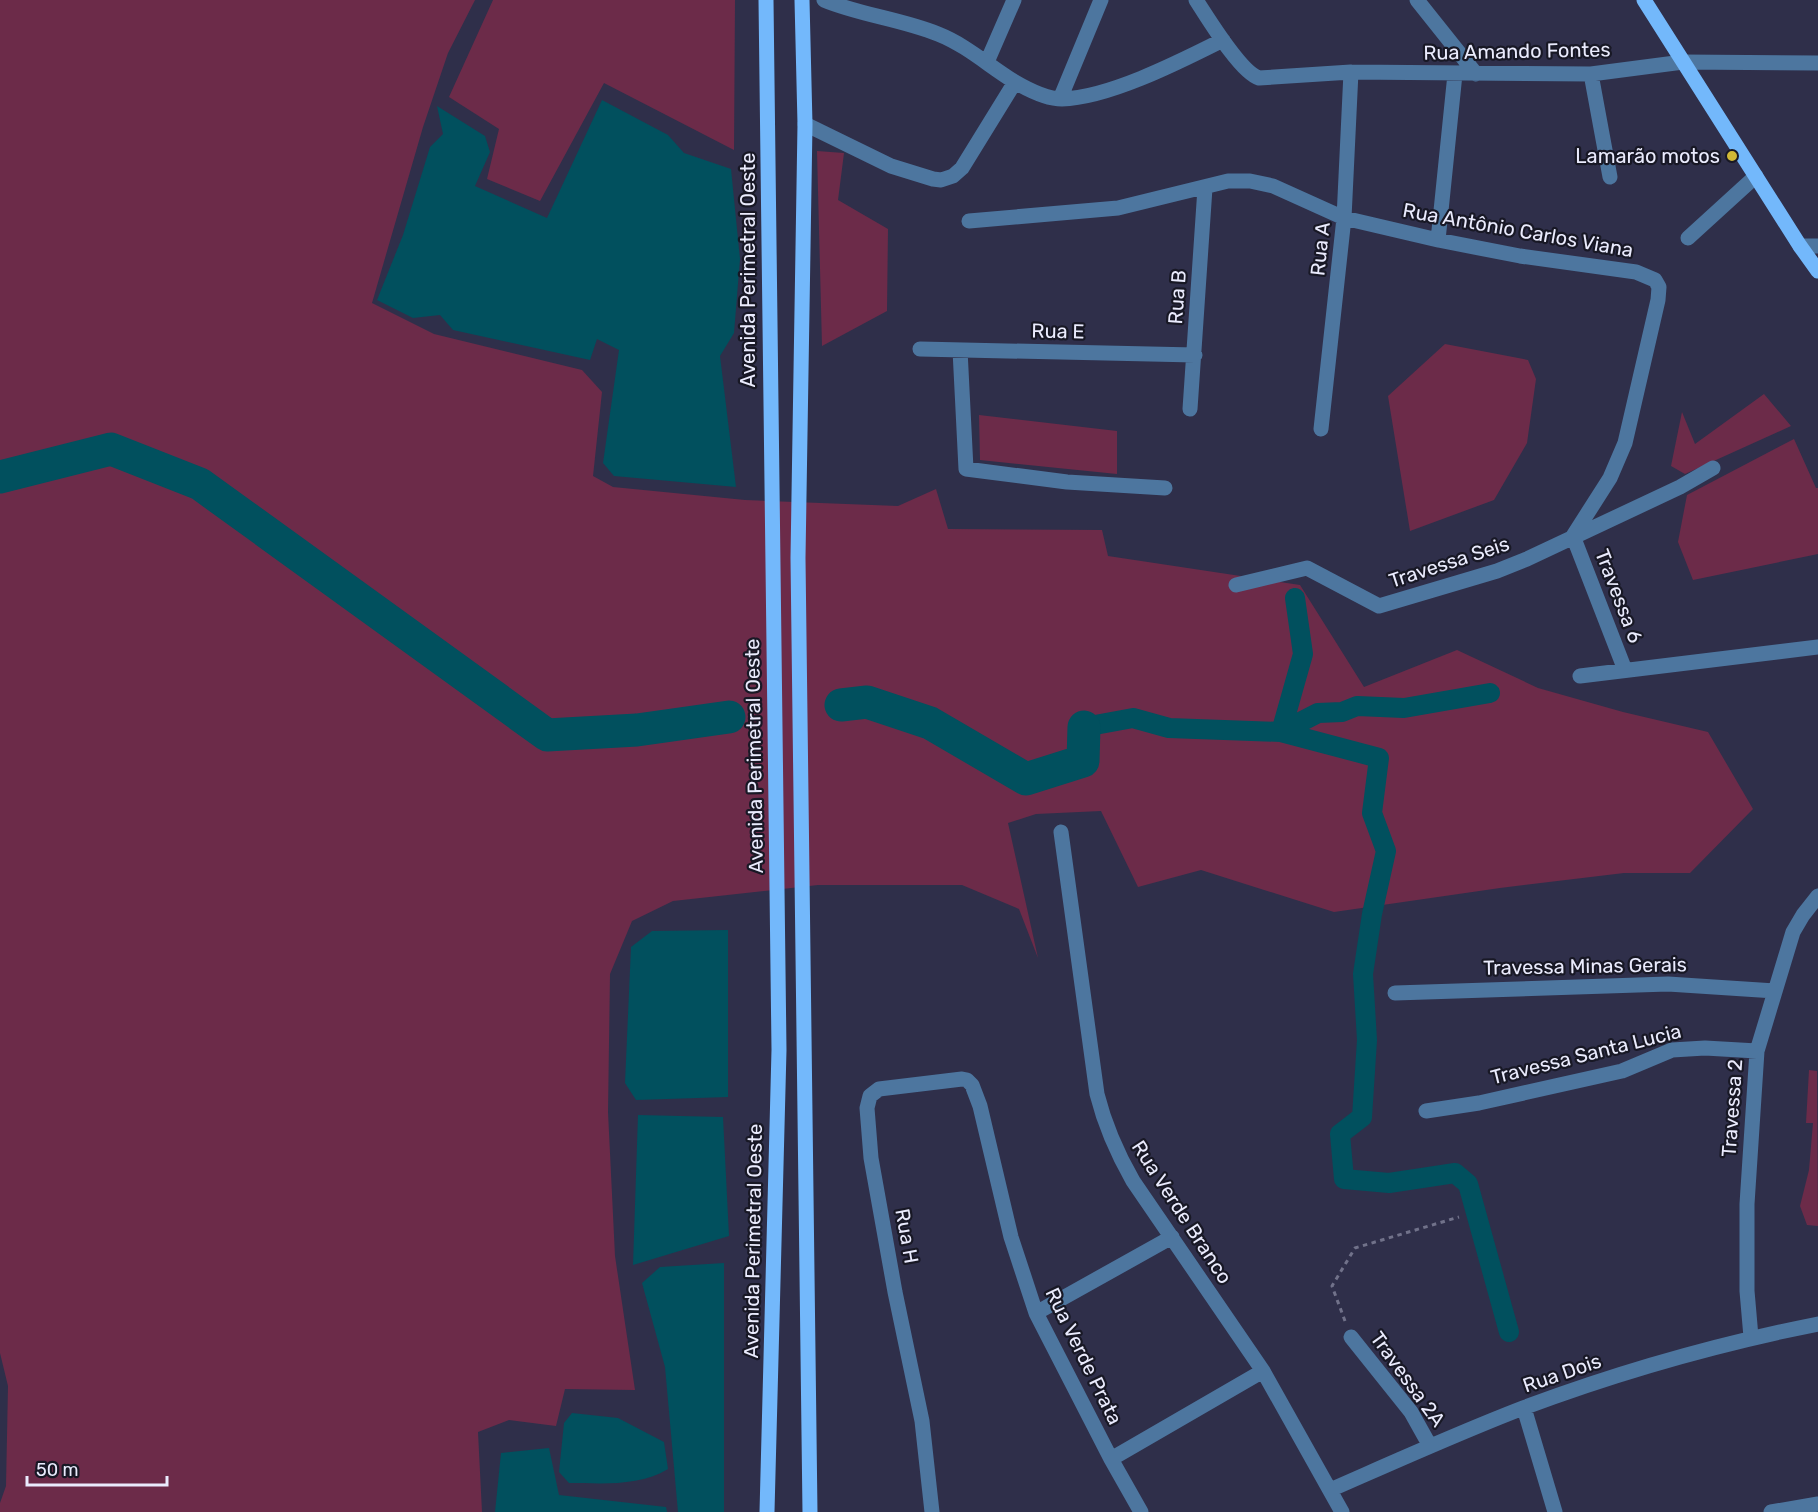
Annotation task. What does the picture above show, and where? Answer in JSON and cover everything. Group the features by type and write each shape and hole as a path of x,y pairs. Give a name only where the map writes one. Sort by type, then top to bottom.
{"main road":[{"name":"Avenida Perimetral Oeste","path":"766,0 779,1050 767,1512"},
{"path":"802,0 805,124 798,558 810,1512"},
{"path":"1644,0 1818,271"}],"street":[{"path":"824,0 937,33 987,62 1015,82 1060,99 1093,93 1123,84 1179,62 1223,40 1196,0"},
{"path":"987,62 1014,0"},
{"path":"1060,99 1101,0"},
{"path":"1416,0 1476,74"},
{"name":"Rua Amando Fontes","path":"1223,40 1253,76 1265,78 1351,72 1591,74 1683,62 1818,63"},
{"name":"Rua A","path":"1321,429 1344,218 1351,72"},
{"path":"1438,240 1455,74"},
{"path":"1591,74 1610,177"},
{"path":"805,124 891,166 941,180 953,176 962,168 1015,82"},
{"path":"1688,238 1756,176"},
{"name":"Rua Antônio Carlos Viana","path":"969,221 1118,208 1239,179 1273,186 1344,218 1520,256 1636,272 1655,280 1659,290 1658,300 1625,443 1610,477 1573,536"},
{"name":"Rua B","path":"1190,409 1205,188"},
{"path":"1800,246 1818,246"},
{"name":"Rua E","path":"920,349 1195,355"},
{"path":"960,350 966,470 1067,482 1165,488"},
{"name":"Travessa Seis","path":"1236,585 1307,568 1379,606 1497,571 1527,559 1713,468"},
{"name":"Travessa 6","path":"1573,536 1625,670"},
{"path":"1580,676 1818,647"},
{"name":"Rua Verde Branco","path":"1061,832 1097,1094 1103,1118 1117,1154 1263,1371 1342,1512"},
{"name":"Travessa 2","path":"1751,1337 1747,1290 1747,1204 1757,1051 1798,921 1818,896"},
{"name":"Travessa Minas Gerais","path":"1395,993 1668,984 1775,991"},
{"name":"Travessa Santa Lucia","path":"1426,1111 1622,1071 1672,1050 1705,1048 1757,1051"},
{"name":"Rua H","path":"932,1512 922,1421 895,1292 872,1158 868,1102 870,1096 879,1089 962,1079 972,1085 980,1106"},
{"name":"Rua Verde Prata","path":"980,1106 1011,1237 1036,1313 1141,1512"},
{"path":"1036,1313 1172,1236"},
{"name":"Rua Dois","path":"1330,1490 1524,1408 1658,1363 1751,1337 1818,1324"},
{"name":"Travessa 2A","path":"1351,1337 1411,1412 1430,1446"},
{"path":"1111,1459 1263,1371"},
{"path":"1524,1408 1555,1512"},
{"path":"1771,1512 1818,1504"}],"path":[{"path":"1351,1337 1332,1286 1354,1248 1459,1217"}],"shaded area":[{"path":"0,0 475,0 448,53 423,127 372,303 434,334 582,370 602,392 593,476 613,487 745,500 898,506 936,489 948,529 1102,530 1108,556 1300,585 1364,687 1457,650 1538,688 1623,712 1708,732 1753,809 1690,873 1624,873 1334,912 1201,870 1138,887 1101,811 1036,814 1008,823 1038,958 1019,909 962,885 818,885 673,901 632,921 610,974 608,1112 615,1256 635,1390 565,1389 556,1426 509,1420 478,1432 482,1512 0,1512 0,1503 6,1486 8,1386 0,1353"},
{"path":"493,0 735,0 734,150 604,83 540,201 487,179 499,129 449,97"},
{"path":"602,100 668,135 684,153 731,169 740,259 734,333 720,356 736,487 614,476 603,463 619,350 597,339 590,360 453,330 440,315 413,318 377,300 403,235 430,147 443,134 437,106 485,136 490,152 475,186 547,218"},
{"path":"817,151 844,153 838,200 888,229 887,311 822,346"},
{"path":"1445,344 1528,360 1536,379 1527,443 1494,500 1410,531 1388,396"},
{"path":"1764,394 1791,426 1685,474 1671,466 1682,412 1695,444"},
{"path":"979,415 1117,431 1117,474 980,460"},
{"path":"1794,439 1818,488 1818,554 1693,580 1678,542 1687,495"},
{"path":"728,930 728,1097 636,1100 625,1083 631,947 652,931"},
{"path":"1809,1070 1817,1071 1818,1226 1807,1225 1800,1206 1809,1170 1813,1123 1806,1123"},
{"path":"638,1115 723,1117 729,1236 633,1265"},
{"path":"724,1263 724,1512 678,1512 665,1367 642,1283 660,1267"},
{"path":"572,1413 618,1418 664,1442 668,1469 645,1479 632,1481 569,1483 559,1472 564,1423"},
{"path":"549,1448 559,1495 666,1507 667,1512 495,1512 501,1453"}],"waterway":[{"path":"0,477 111,449 200,484 547,735 637,730 729,717"},
{"path":"1281,732 1303,654 1295,598"},
{"path":"1281,732 1318,713 1342,712 1357,706 1404,708 1490,693"},
{"path":"841,705 867,702 930,723 1026,779 1083,761 1084,727"},
{"path":"1084,727 1133,718 1169,728 1281,732 1379,758 1372,813 1386,851 1372,914 1363,974 1367,1040 1362,1117 1340,1134 1344,1179 1389,1183 1455,1173 1468,1184 1509,1332"}],"place":[{"name":"Lamarão motos","path":"1732,156"}]}
